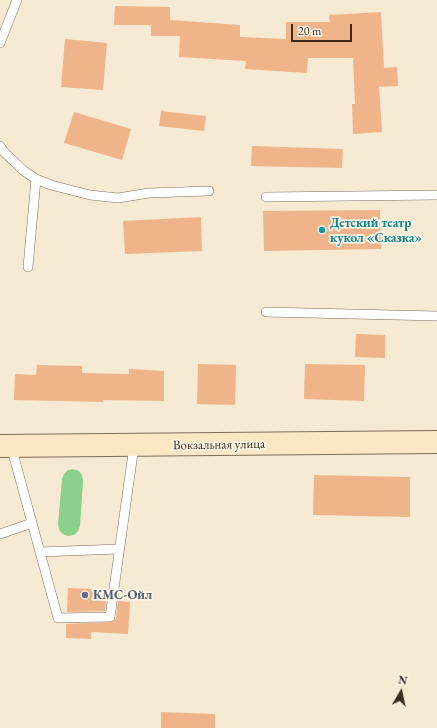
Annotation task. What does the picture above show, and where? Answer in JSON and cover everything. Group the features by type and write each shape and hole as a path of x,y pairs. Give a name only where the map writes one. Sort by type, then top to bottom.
{"main road":[{"name":"Вокзальная улица","path":"6,446 437,442"}],"lane":[{"path":"0,43 17,0"},
{"path":"0,146 3,151 24,171 36,179 51,185 90,195 118,198 149,193 209,191"},
{"path":"28,267 36,179"},
{"path":"266,197 437,195"},
{"path":"266,312 437,316"},
{"path":"6,446 32,523 58,618 110,617 134,446"},
{"path":"0,534 32,523"},
{"path":"40,552 119,549"}],"green space":[{"path":"73,469 79,471 82,475 83,481 80,526 74,535 68,536 59,530 58,524 62,479 68,470"}],"building":[{"path":"115,6 170,7 170,20 240,25 240,37 286,39 286,22 330,22 329,15 381,12 384,68 397,67 398,86 379,87 382,132 353,134 352,104 355,104 353,58 308,58 307,73 245,69 246,61 179,57 180,36 151,36 151,25 114,25"},
{"path":"65,39 107,43 103,90 61,87"},
{"path":"161,111 206,116 204,131 159,126"},
{"path":"74,112 131,129 122,160 64,143"},
{"path":"252,146 343,149 342,168 251,166"},
{"name":"Детский театр кукол «Сказка»","path":"380,210 381,249 264,251 263,211"},
{"path":"201,217 202,251 125,254 123,221"},
{"path":"356,334 385,335 385,358 355,357"},
{"path":"198,364 236,365 235,405 197,404"},
{"path":"305,364 365,365 364,401 304,399"},
{"path":"37,365 82,366 82,373 129,374 129,369 164,371 164,401 103,400 103,402 14,400 15,374 36,375"},
{"path":"314,475 410,477 410,517 313,515"},
{"path":"68,588 93,589 93,600 106,601 105,611 67,612"},
{"path":"118,601 130,602 128,634 91,632 91,639 66,638 66,624 113,622 116,618"},
{"path":"161,712 215,714 215,728 161,728"}],"place":[{"name":"Детский театр кукол «Сказка»","path":"322,230"},
{"name":"КМС-Ойл","path":"85,595"}]}
